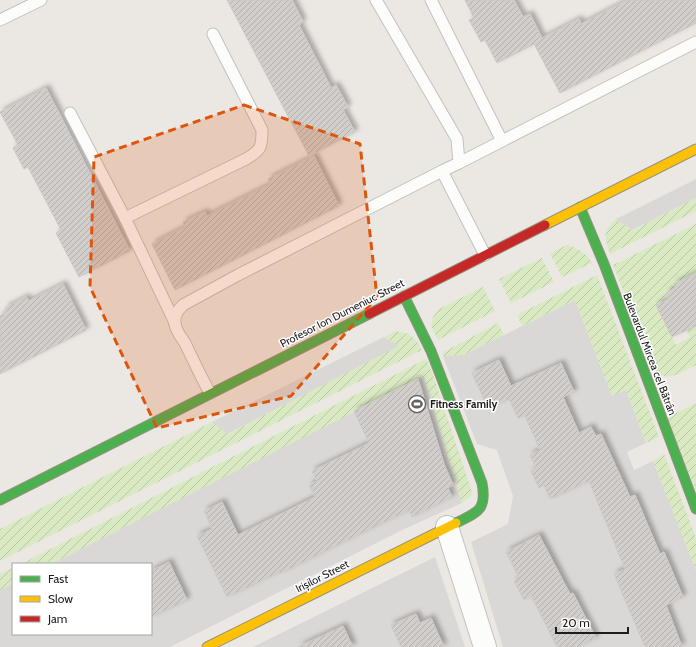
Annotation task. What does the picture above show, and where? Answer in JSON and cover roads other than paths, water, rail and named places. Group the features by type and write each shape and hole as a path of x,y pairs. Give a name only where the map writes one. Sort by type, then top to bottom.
{"street":[{"name":"Profesor Ion Dumeniuc Street","path":"0,500 696,149"},
{"name":"Bulevardul Mircea cel Bătrân","path":"580,207 609,278 696,509"},
{"name":"Irișilor Street","path":"206,647 476,513 483,504 484,494 482,483 431,352 404,296"},
{"path":"447,527 485,647"}],"lane":[{"path":"0,20 41,0"},
{"path":"376,0 457,139 459,163"},
{"path":"431,0 502,141"},
{"path":"125,218 246,159 257,152 262,142 262,130 213,34"},
{"path":"175,323 177,311 183,305 198,296 696,42"},
{"path":"70,113 125,218 177,330 210,394"},
{"path":"442,171 485,255"}],"place":[{"name":"Fitness Family","path":"417,404"}]}
